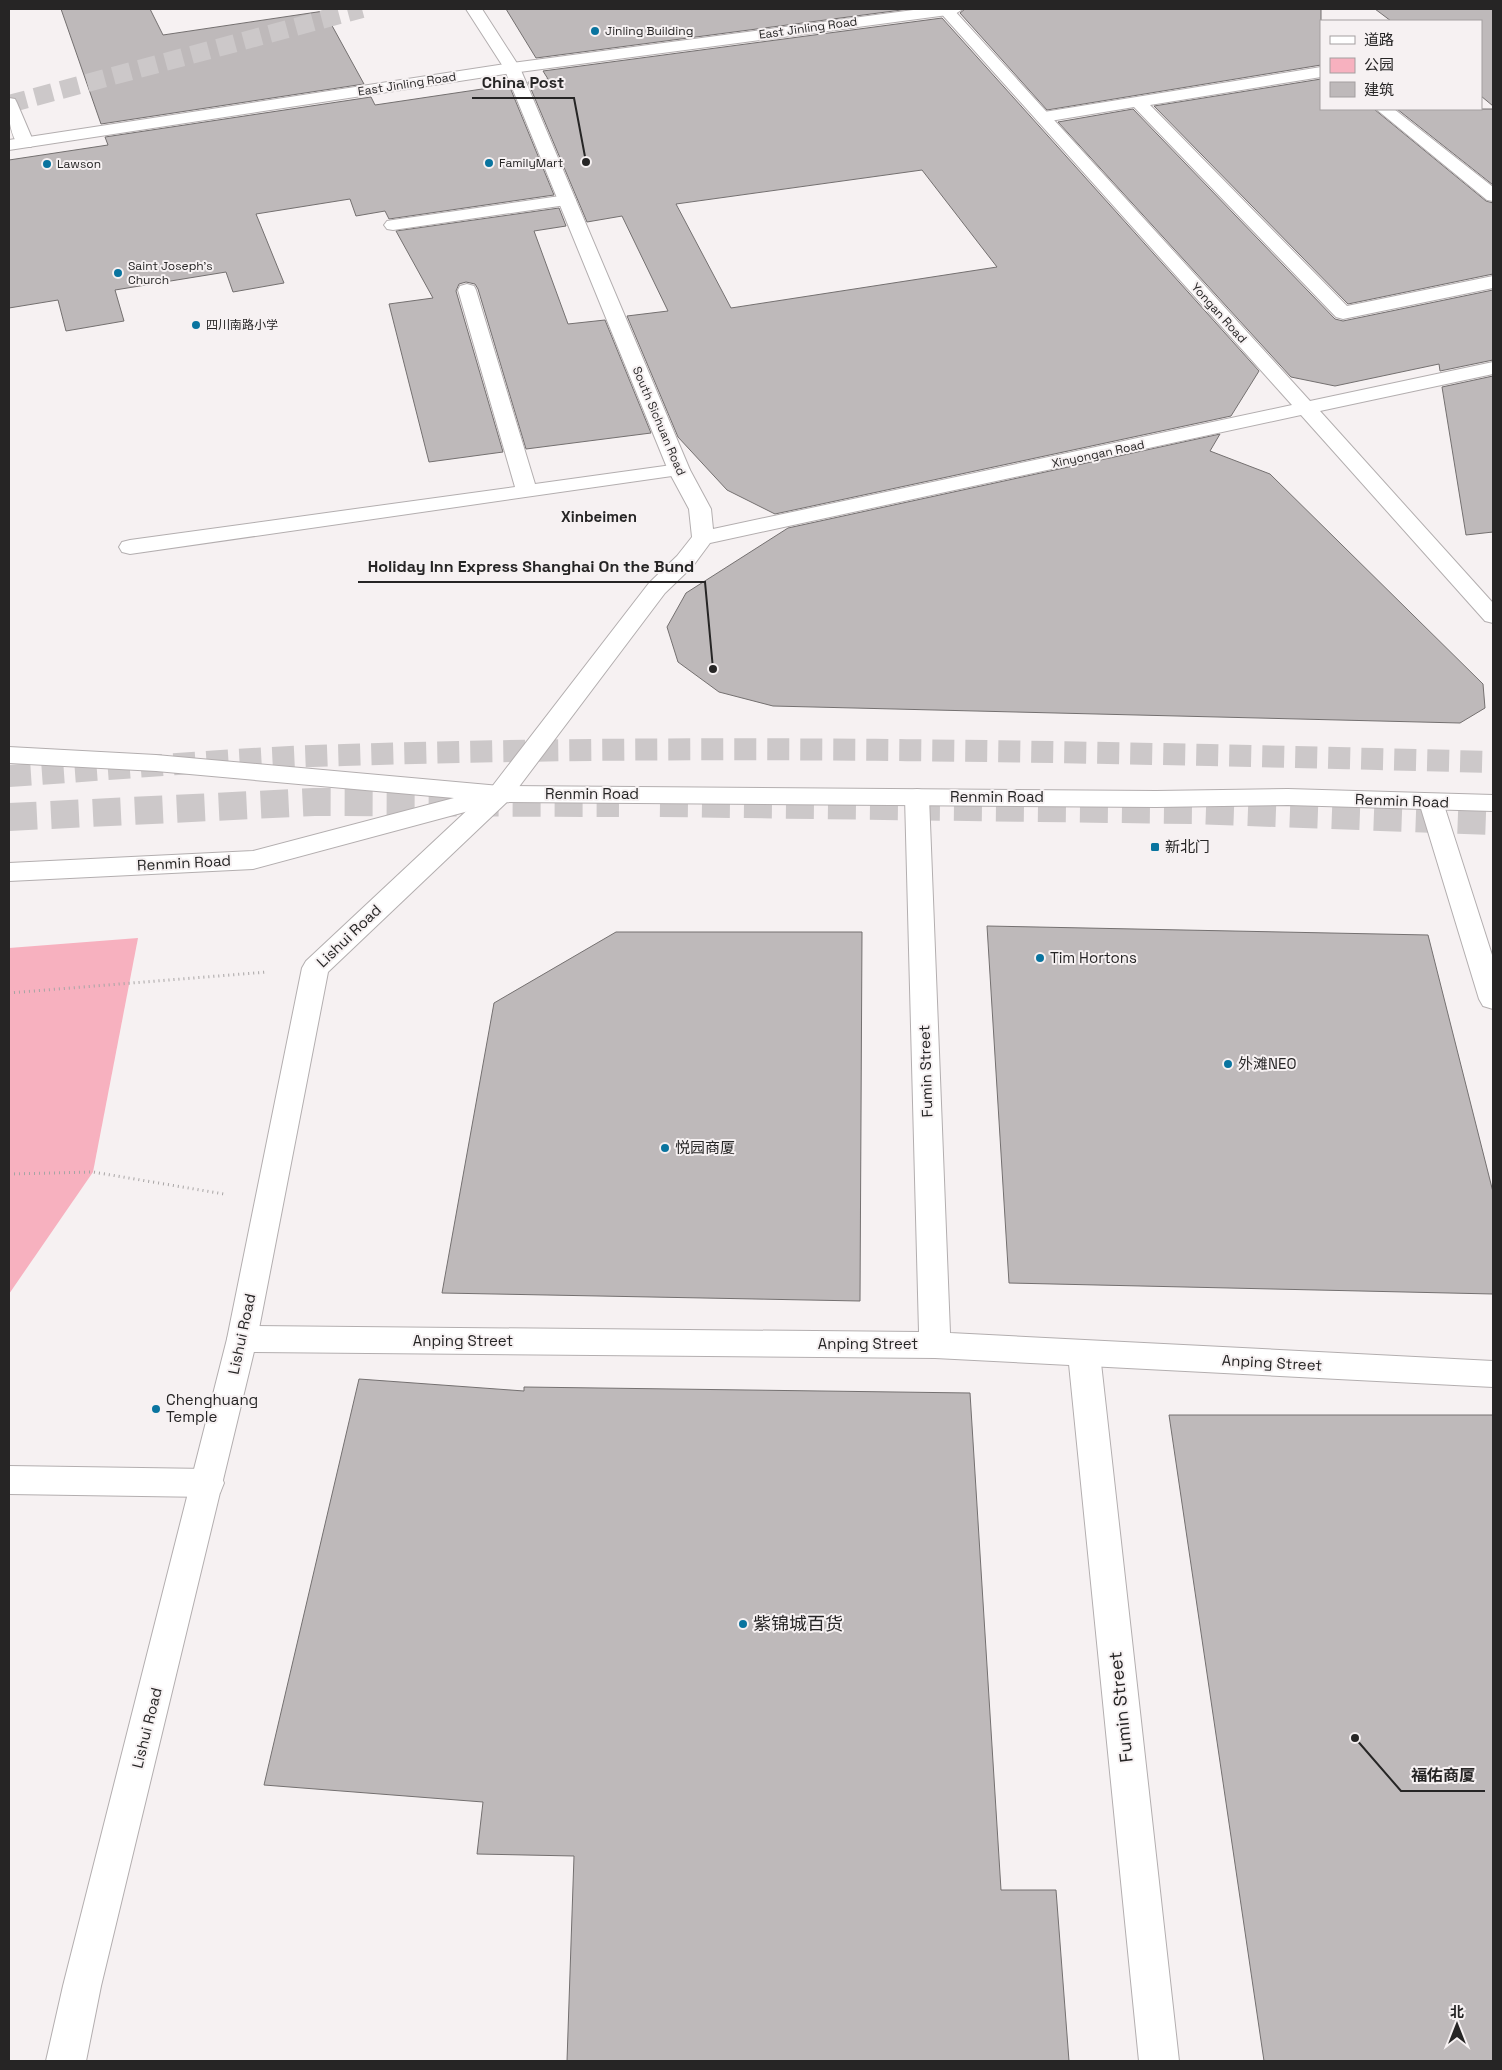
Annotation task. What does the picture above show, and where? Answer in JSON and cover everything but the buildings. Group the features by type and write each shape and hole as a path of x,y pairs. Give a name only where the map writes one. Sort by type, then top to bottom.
{"street":[{"name":"South Sichuan Road","path":"474,9 512,68 679,470 700,509 702,538"},
{"name":"East Jinling Road","path":"17,144 512,68 950,9"},
{"name":"Yongan Road","path":"950,9 1306,410 1493,616"},
{"path":"1044,117 1320,72"},
{"path":"1138,102 1343,313 1493,282"},
{"path":"9,103 17,144"},
{"path":"1385,110 1493,196"},
{"path":"393,225 567,200"},
{"path":"467,290 527,491"},
{"name":"Xinyongan Road","path":"702,538 1306,410 1493,368"},
{"path":"130,547 679,470"},
{"path":"500,794 657,588 685,561 702,538"},
{"name":"Renmin Road","path":"9,755 156,763 500,794 1288,797 1493,803"},
{"name":"Renmin Road","path":"9,773 156,763"},
{"name":"Renmin Road","path":"9,872 253,860 500,794"},
{"name":"Lishui Road","path":"66,2061 82,1986 208,1483 242,1339 315,968 500,794"},
{"name":"Fumin Street","path":"917,797 935,1345"},
{"path":"1432,802 1493,999"},
{"name":"Anping Street","path":"242,1339 935,1345 1493,1374"},
{"name":"Fumin Street","path":"1084,1354 1159,2061"},
{"path":"9,1480 208,1483"}],"path":[{"path":"9,993 315,968"},
{"path":"9,1174 93,1172 269,1201"}],"green space":[{"path":"138,938 93,1172 9,1294 9,948"}],"tunnel":[{"path":"9,104 362,9"},
{"path":"9,776 302,756 488,751 918,750 1493,762"},
{"path":"9,817 314,802 619,803"},
{"path":"660,803 1192,810 1493,821"}],"place":[{"name":"Jinling Building","path":"595,31"},
{"name":"China Post","path":"586,162"},
{"name":"FamilyMart","path":"489,163"},
{"name":"Lawson","path":"47,164"},
{"name":"Saint Joseph's Church","path":"118,273"},
{"name":"四川南路小学","path":"196,325"},
{"name":"Holiday Inn Express Shanghai On the Bund","path":"713,669"},
{"name":"新北门","path":"1155,847"},
{"name":"Tim Hortons","path":"1040,958"},
{"name":"外滩NEO","path":"1228,1064"},
{"name":"悦园商厦","path":"665,1148"},
{"name":"Chenghuang Temple","path":"156,1409"},
{"name":"紫锦城百货","path":"743,1624"},
{"name":"福佑商厦","path":"1355,1738"}],"district":[{"name":"Xinbeimen","path":"599,517"}]}
